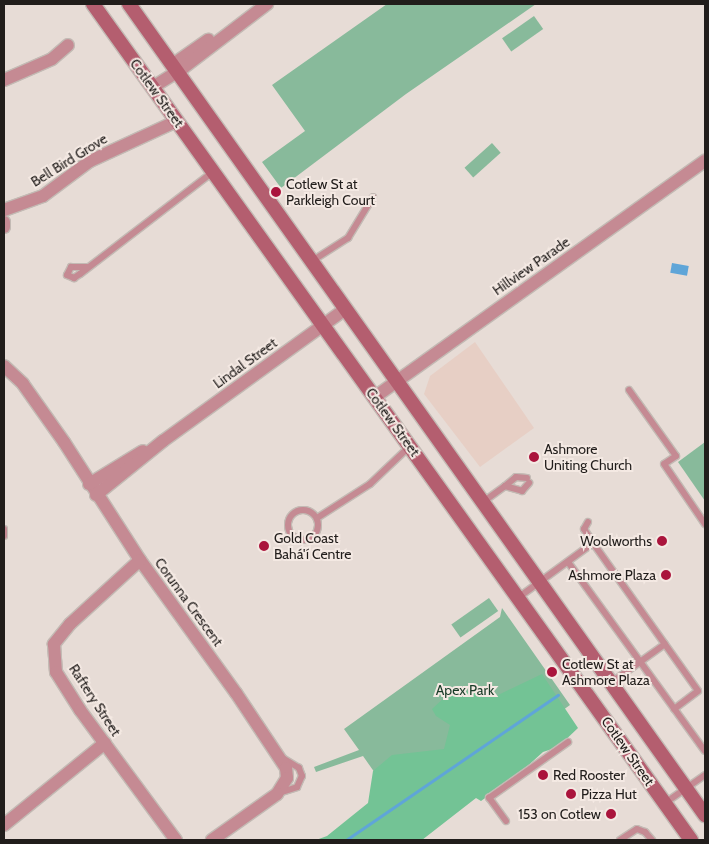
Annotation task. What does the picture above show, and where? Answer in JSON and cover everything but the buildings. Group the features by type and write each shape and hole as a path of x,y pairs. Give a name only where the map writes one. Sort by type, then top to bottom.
{"main road":[{"name":"Cotlew Street","path":"93,4 691,840"},
{"name":"Cotlew Street","path":"129,4 344,310 705,814"}],"street":[{"path":"153,87 175,71 178,61 206,41 229,31 267,4"},
{"path":"4,80 52,59 68,45"},
{"name":"Bell Bird Grove","path":"4,210 43,196 90,161 177,121"},
{"name":"Hillview Parade","path":"375,397 705,161"},
{"path":"4,222 4,227"},
{"name":"Lindal Street","path":"92,489 163,441 344,310"},
{"name":"Corunna Crescent","path":"4,366 28,392 140,560 277,755 287,778 277,794 212,840"},
{"name":"Raftery Street","path":"140,560 70,624 54,644 56,672 105,744 176,840"},
{"path":"4,826 105,744"}],"lane":[{"path":"87,266 213,172"},
{"path":"311,262 348,238 373,197"},
{"path":"629,390 676,456 664,464 705,524"},
{"path":"317,518 370,484 410,446"},
{"path":"483,502 516,477 528,481 522,491 505,486"},
{"path":"310,511 317,518 319,528 311,539 298,540 290,533 288,522 296,512 310,511"},
{"path":"588,522 584,529 593,543 698,691 674,709"},
{"path":"4,529 4,536"},
{"path":"519,597 593,543"},
{"path":"568,562 705,751"},
{"path":"612,682 665,644"},
{"path":"506,821 489,798 568,742"},
{"path":"665,803 705,775"},
{"path":"620,840 637,830 645,832 652,840"}],"shaded area":[{"path":"475,342 534,428 480,467 424,394 430,376"}],"green space":[{"path":"387,4 536,4 406,94 281,188 262,162 305,131 272,85"},
{"path":"534,16 543,29 511,51 502,38"},
{"path":"492,143 501,153 473,177 465,168"},
{"path":"705,442 705,501 678,462"},
{"path":"489,598 498,611 460,637 451,624"},
{"name":"Apex Park","path":"502,608 570,705 408,821 422,840 324,840 389,793 363,756 316,772 314,767 359,750 344,729 500,617"},
{"path":"542,674 578,728 558,747 543,752 522,771 481,801 476,798 422,840 316,840 327,836 368,803 373,771 392,755 444,749 450,725 436,716 432,709 446,696 482,689 496,696"}],"water":[{"path":"672,263 689,266 687,276 670,273"}],"waterway":[{"path":"346,840 558,695"}],"place":[{"name":"Cotlew St at Parkleigh Court","path":"276,192"},
{"name":"Ashmore Uniting Church","path":"534,457"},
{"name":"Woolworths","path":"662,541"},
{"name":"Gold Coast Bahá'í Centre","path":"264,546"},
{"name":"Ashmore Plaza","path":"666,575"},
{"name":"Cotlew St at Ashmore Plaza","path":"552,672"},
{"name":"Red Rooster","path":"543,775"},
{"name":"Pizza Hut","path":"571,794"},
{"name":"153 on Cotlew","path":"611,814"}]}
